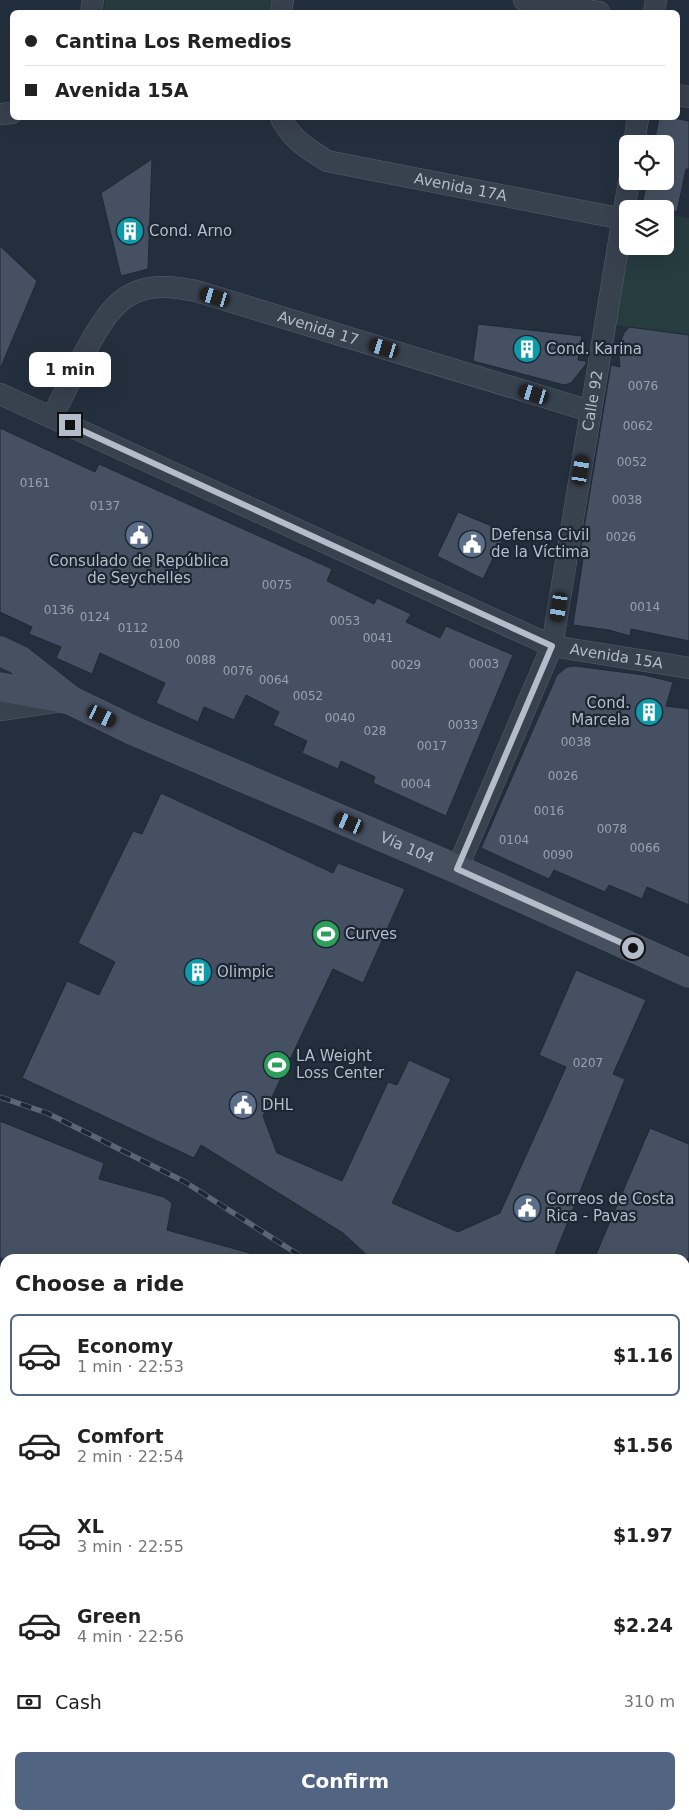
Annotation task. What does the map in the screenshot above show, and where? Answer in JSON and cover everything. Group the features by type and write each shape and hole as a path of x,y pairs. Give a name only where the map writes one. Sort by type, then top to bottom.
{"main road":[{"name":"Vía 104","path":"0,651 19,660 70,700 134,731 457,869 689,973"},
{"name":"Vía 104","path":"0,687 70,700"}],"street":[{"path":"524,0 586,10"},
{"name":"Avenida 17A","path":"282,120 301,145 327,161 619,218"},
{"path":"635,135 638,120"},
{"name":"Calle 92","path":"457,869 552,646 619,242"},
{"name":"Avenida 17","path":"52,417 100,325 118,302 144,289 162,286 196,291 590,411"},
{"name":"Avenida 15A","path":"0,394 552,646 689,668"},
{"path":"0,710 70,700"}],"green space":[{"path":"105,0 273,0 271,10 104,10"},
{"path":"674,216 689,218 689,335 614,325 626,255 674,255"}],"building":[{"path":"680,119 689,121 689,169 686,169 677,212 674,211 674,200 643,200 645,190 674,190 674,135 656,135 659,120"},
{"name":"Cond. Arno","path":"152,159 148,269 121,276 101,193"},
{"path":"0,246 37,281 0,369"},
{"name":"Cond. Karina","path":"478,324 582,336 578,360 586,361 586,364 571,383 564,385 473,361"},
{"path":"629,327 689,335 689,641 631,629 630,636 609,630 573,625 584,552 580,552 611,365 620,367 618,347"},
{"path":"0,428 95,472 99,464 332,569 327,581 374,604 377,598 411,614 406,622 440,638 446,626 513,655 446,816 373,783 375,777 341,761 338,769 302,753 307,741 273,725 279,712 246,695 234,720 204,707 198,722 156,703 165,683 100,653 92,674 56,658 61,647 29,634 32,627 0,612"},
{"name":"Defensa Civil de la Víctima","path":"458,512 506,532 483,579 437,556"},
{"path":"575,666 644,675 673,682 666,706 689,709 689,905 647,887 642,899 609,885 605,892 554,870 549,879 481,848 557,675 567,667"},
{"path":"161,793 333,873 338,863 405,889 363,983 333,969 263,1116 277,1153 342,1181 388,1082 397,1085 409,1060 451,1079 392,1203 458,1232 500,1213 566,1067 539,1055 576,970 646,1000 613,1074 625,1079 555,1254 366,1254 343,1233 201,1145 194,1158 22,1078 67,981 99,995 115,962 78,943 133,831 142,834"},
{"path":"0,1121 104,1163 99,1179 164,1197 172,1203 167,1230 253,1254 0,1254"},
{"path":"650,1128 689,1144 689,1254 596,1254"}],"railway":[{"path":"0,1097 47,1113 185,1182 297,1254"}],"place":[{"name":"Cond. Arno","path":"130,231"},
{"name":"Cond. Karina","path":"527,349"},
{"name":"Consulado de República de Seychelles","path":"139,535"},
{"name":"Defensa Civil de la Víctima","path":"472,544"},
{"name":"Cond. Marcela","path":"649,712"},
{"name":"Curves","path":"326,934"},
{"name":"Olimpic","path":"198,972"},
{"name":"LA Weight Loss Center","path":"277,1065"},
{"name":"DHL","path":"243,1105"},
{"name":"Correos de Costa Rica - Pavas","path":"527,1208"}],"route":[{"path":"70,425 552,646 457,869 633,948"}]}
